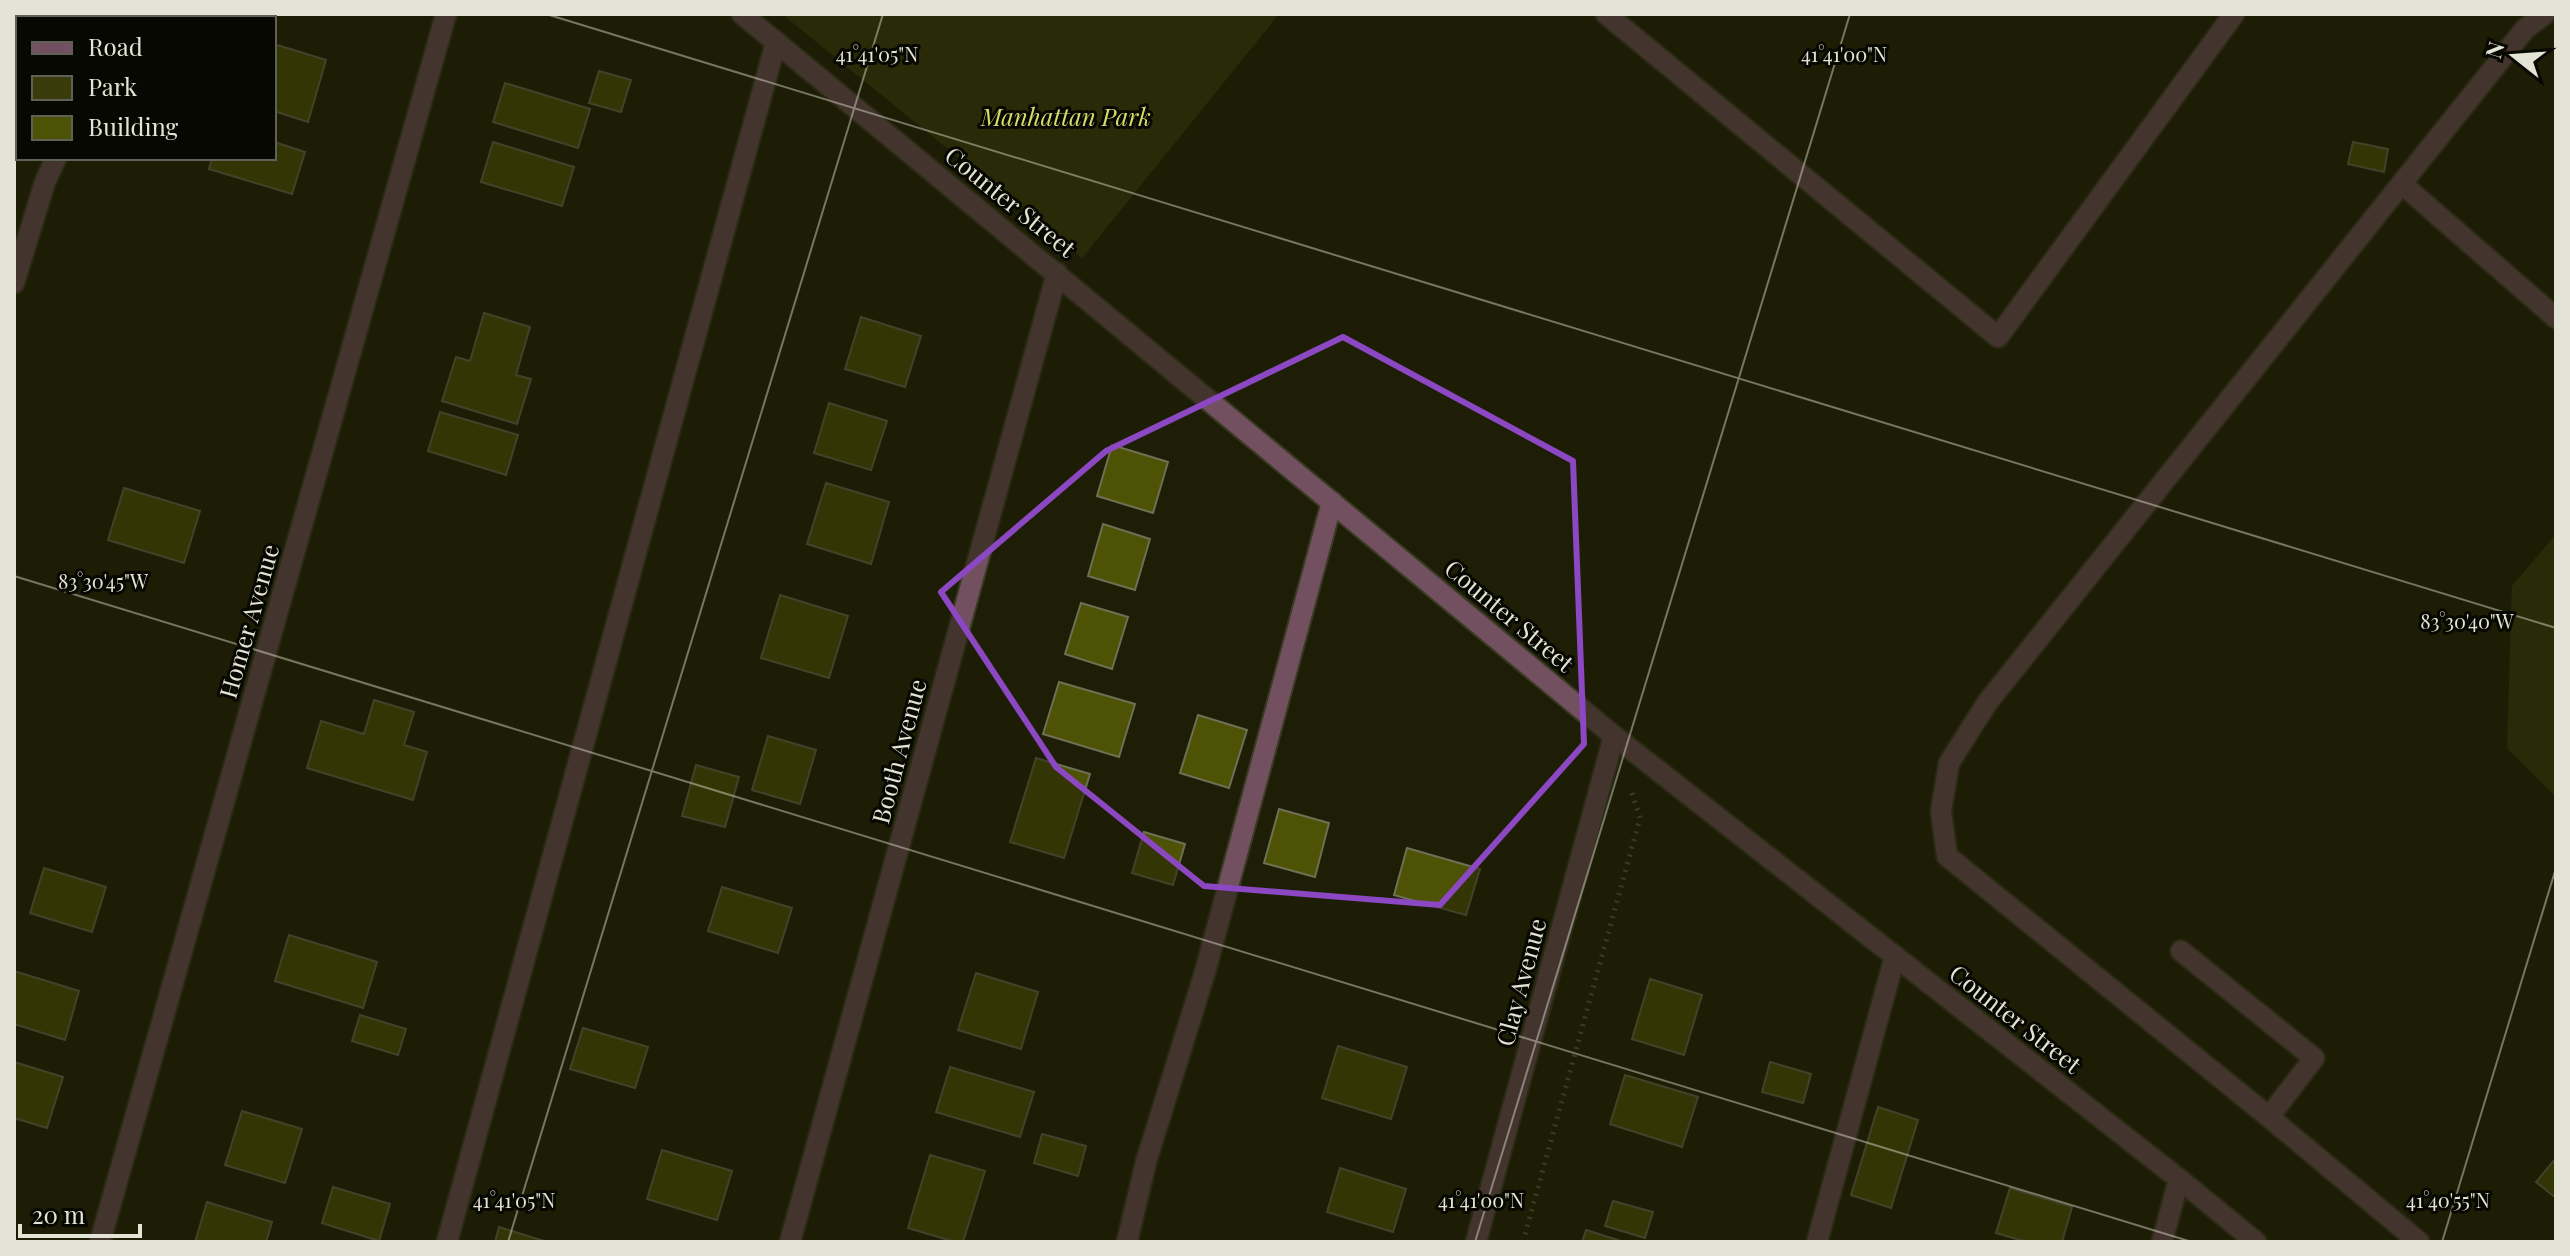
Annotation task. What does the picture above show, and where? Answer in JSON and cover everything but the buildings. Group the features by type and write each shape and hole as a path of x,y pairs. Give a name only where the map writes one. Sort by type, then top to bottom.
{"street":[{"name":"Homer Avenue","path":"100,1242 446,14"},
{"name":"Counter Street","path":"742,14 1614,736 2256,1242"},
{"path":"1606,14 1998,337 2234,14"},
{"path":"2419,1242 1947,856 1941,811 1949,763 1987,703 2525,29 2545,14"},
{"path":"447,1242 776,42"},
{"path":"14,283 45,182 55,160"},
{"path":"2402,184 2556,318"},
{"name":"Booth Avenue","path":"790,1242 1057,273"},
{"path":"1127,1242 1146,1162 1205,972 1332,502"},
{"name":"Clay Avenue","path":"1476,1242 1614,736"},
{"path":"2181,951 2314,1058 2269,1117"},
{"path":"1817,1242 1895,956"},
{"path":"2162,1242 2179,1179"}],"path":[{"path":"1523,1242 1640,818"}],"highlighted area":[{"path":"1343,337 1573,461 1584,744 1440,905 1204,886 1056,767 941,592 1106,451"}],"green space":[{"name":"Manhattan Park","path":"782,14 1279,14 1082,258"},
{"path":"2556,534 2556,797 2507,748 2512,586"}]}
